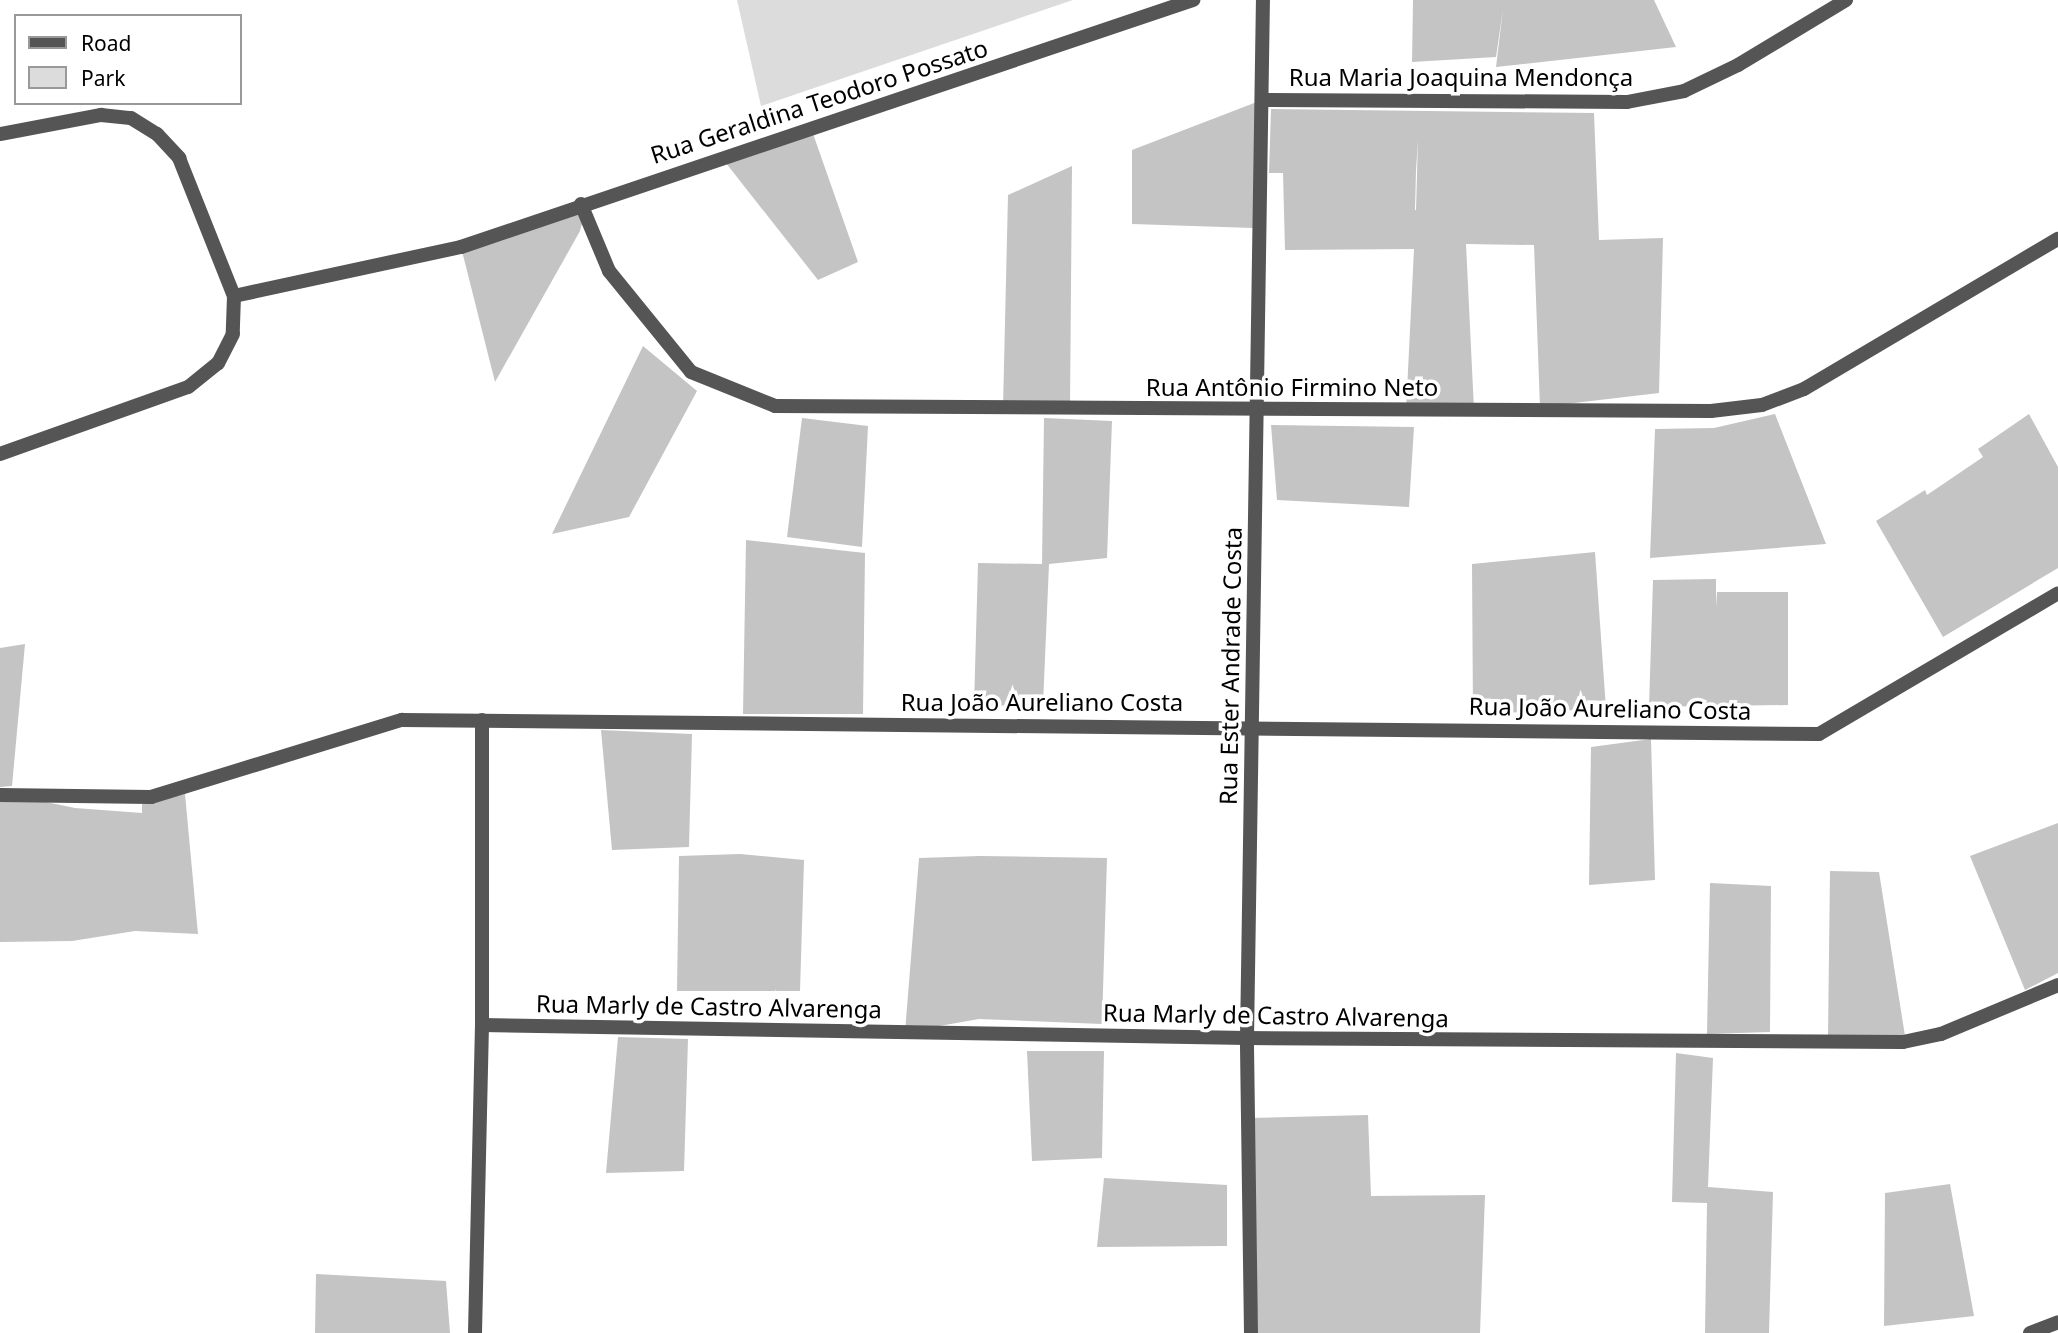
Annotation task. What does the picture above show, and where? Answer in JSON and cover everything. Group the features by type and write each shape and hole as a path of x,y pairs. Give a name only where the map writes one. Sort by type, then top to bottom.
{"street":[{"name":"Rua Geraldina Teodoro Possato","path":"234,296 461,247 1193,0"},
{"name":"Rua Ester Andrade Costa","path":"1251,1333 1247,1038 1263,0"},
{"name":"Rua Maria Joaquina Mendonça","path":"1262,100 1627,102 1684,91 1738,65 1846,0"},
{"path":"0,134 101,115 131,118 157,134 179,158 234,296 233,334 223,354 218,363 188,387 0,454"},
{"name":"Rua Antônio Firmino Neto","path":"582,205 609,271 691,372 775,406 1256,411 1710,411 1762,405 1804,389 2058,240"},
{"name":"Rua João Aureliano Costa","path":"0,795 150,797 402,720 1253,726 1819,734 2058,593"},
{"path":"475,1333 482,1025 482,720"},
{"name":"Rua Marly de Castro Alvarenga","path":"482,1025 1247,1038 1903,1042 1941,1034 2058,985"},
{"path":"2030,1333 2058,1322"}],"green space":[{"path":"737,0 1073,0 761,106"}],"building":[{"path":"1413,0 1654,0 1676,47 1496,67 1503,9 1496,57 1412,62"},
{"path":"1262,100 1253,228 1132,224 1132,150"},
{"path":"1271,109 1594,113 1599,240 1663,238 1659,393 1540,407 1534,245 1466,244 1474,410 1406,411 1414,249 1285,250 1283,173 1269,173","holes":["1418,140 1416,210 1416,171"]},
{"path":"811,128 858,262 818,280 722,158"},
{"path":"1072,166 1070,408 1003,408 1008,195"},
{"path":"585,212 580,231 495,382 461,247"},
{"path":"643,346 697,391 629,517 552,534"},
{"path":"1775,414 1826,544 1650,558 1655,429 1714,428"},
{"path":"2029,414 2058,467 2058,568 1943,637 1876,521 1925,490 1927,495 1983,457 1978,449"},
{"path":"802,418 868,426 862,547 787,537"},
{"path":"1044,418 1112,421 1107,558 1049,564 1043,705 974,706 978,563 1042,564"},
{"path":"1271,425 1414,427 1409,507 1277,500"},
{"path":"746,540 865,553 863,714 743,714"},
{"path":"1595,552 1606,709 1473,714 1472,564"},
{"path":"1716,579 1716,607 1717,592 1788,592 1788,705 1649,707 1653,580"},
{"path":"25,644 12,786 0,787 0,648"},
{"path":"601,730 692,734 689,847 612,850"},
{"path":"1651,739 1655,880 1589,885 1591,747"},
{"path":"185,794 198,934 135,931 72,941 0,942 0,797 17,796 75,808 142,813 142,804"},
{"path":"2058,823 2058,973 2025,990 1970,856"},
{"path":"740,854 804,860 800,991 677,991 679,856"},
{"path":"919,858 1107,858 1102,1024 979,1019 905,1032"},
{"path":"1830,871 1879,872 1905,1036 1828,1037"},
{"path":"1710,883 1771,886 1770,1032 1707,1034"},
{"path":"618,1037 688,1039 684,1171 606,1173"},
{"path":"1027,1051 1104,1051 1102,1158 1032,1161"},
{"path":"1676,1053 1713,1058 1708,1187 1773,1192 1769,1333 1705,1333 1707,1203 1672,1202"},
{"path":"1368,1115 1371,1196 1485,1195 1480,1333 1258,1333 1248,1118"},
{"path":"1104,1178 1227,1185 1227,1246 1097,1247"},
{"path":"1950,1184 1974,1316 1884,1326 1885,1193"},
{"path":"316,1274 446,1281 450,1333 315,1333"}]}
